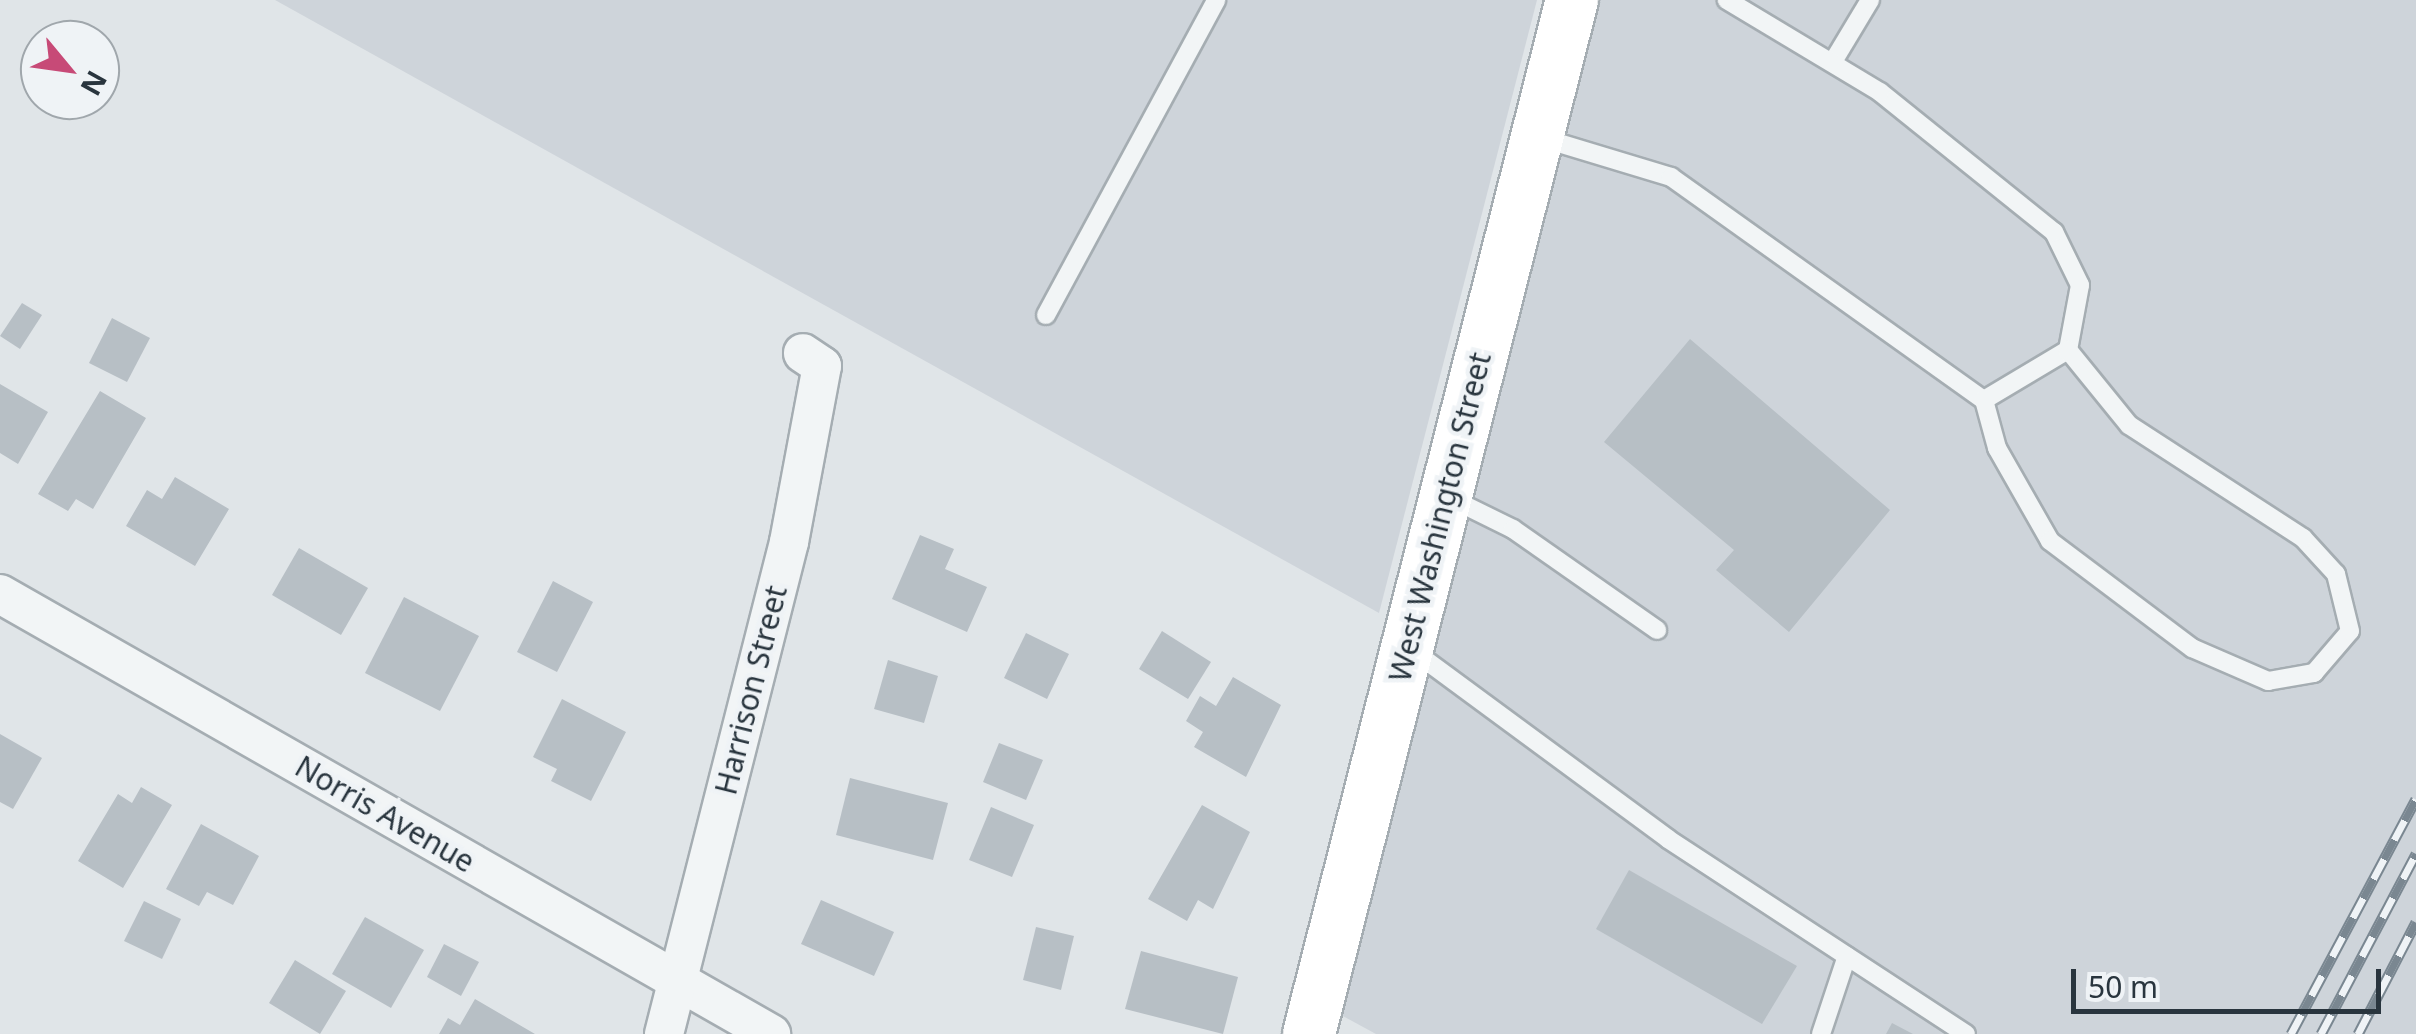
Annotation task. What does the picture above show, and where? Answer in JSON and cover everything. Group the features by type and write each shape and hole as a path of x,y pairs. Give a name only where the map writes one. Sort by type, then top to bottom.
{"main road":[{"name":"West Washington Street","path":"1309,1034 1572,0"}],"street":[{"name":"Harrison Street","path":"664,1034 789,542 822,366 803,353"},
{"name":"Norris Avenue","path":"0,594 771,1034"}],"lane":[{"path":"1046,316 1216,0"},
{"path":"1727,0 1834,60 2054,232 2080,284 2068,350 1984,400"},
{"path":"1834,60 1870,0"},
{"path":"1537,136 1671,177 1984,400 1996,448 2050,540 2192,648 2268,681 2314,674 2350,631 2336,574 2303,538 2129,425 2068,350"},
{"path":"1446,496 1513,529 1657,630"},
{"path":"1407,647 1668,839 1966,1034"},
{"path":"1820,1034 1846,956"}],"shaded area":[{"path":"275,0 1537,0 1379,613"},
{"path":"1597,0 2416,0 2416,1034 1376,1034 1330,1009"}],"building":[{"path":"22,303 42,315 20,349 0,336"},
{"path":"112,318 150,338 127,382 89,363"},
{"path":"1690,339 1890,510 1789,632 1716,570 1734,550 1604,442"},
{"path":"0,384 48,412 18,464 0,453"},
{"path":"100,391 146,418 93,509 76,499 68,511 38,494"},
{"path":"175,477 229,509 195,566 126,526 147,490 162,499"},
{"path":"920,535 954,549 945,569 987,587 967,632 892,599"},
{"path":"299,548 368,588 341,635 272,595"},
{"path":"553,581 593,602 557,672 517,652"},
{"path":"404,597 479,636 440,711 365,673"},
{"path":"1162,631 1211,662 1188,699 1139,669"},
{"path":"1026,633 1069,654 1047,699 1004,678"},
{"path":"888,660 938,676 924,723 874,709"},
{"path":"1233,677 1281,705 1246,777 1194,747 1203,732 1186,721 1200,696 1216,706"},
{"path":"562,699 626,732 591,801 551,781 557,769 533,757"},
{"path":"0,734 42,758 13,809 0,802"},
{"path":"999,743 1043,760 1026,800 983,782"},
{"path":"850,778 948,803 933,860 836,835"},
{"path":"141,787 172,805 123,888 78,861 118,794 132,803"},
{"path":"1202,805 1250,832 1213,909 1198,900 1187,921 1148,899"},
{"path":"991,807 1034,825 1012,877 969,860"},
{"path":"201,824 259,856 233,905 207,892 199,906 166,889"},
{"path":"1629,870 1797,966 1762,1024 1596,929"},
{"path":"821,900 894,932 874,976 801,944"},
{"path":"144,901 181,919 162,959 124,941"},
{"path":"365,917 424,950 391,1008 332,974"},
{"path":"1036,927 1074,936 1061,990 1023,980"},
{"path":"444,944 479,962 461,996 427,977"},
{"path":"1141,951 1238,977 1223,1034 1125,1009"},
{"path":"295,960 346,991 320,1034 269,1003"},
{"path":"475,999 535,1034 439,1034 448,1018 460,1025"},
{"path":"1892,1023 1913,1034 1886,1034"}],"railway":[{"path":"2291,1034 2416,799"},
{"path":"2321,1034 2416,854"},
{"path":"2358,1034 2416,922"}]}
